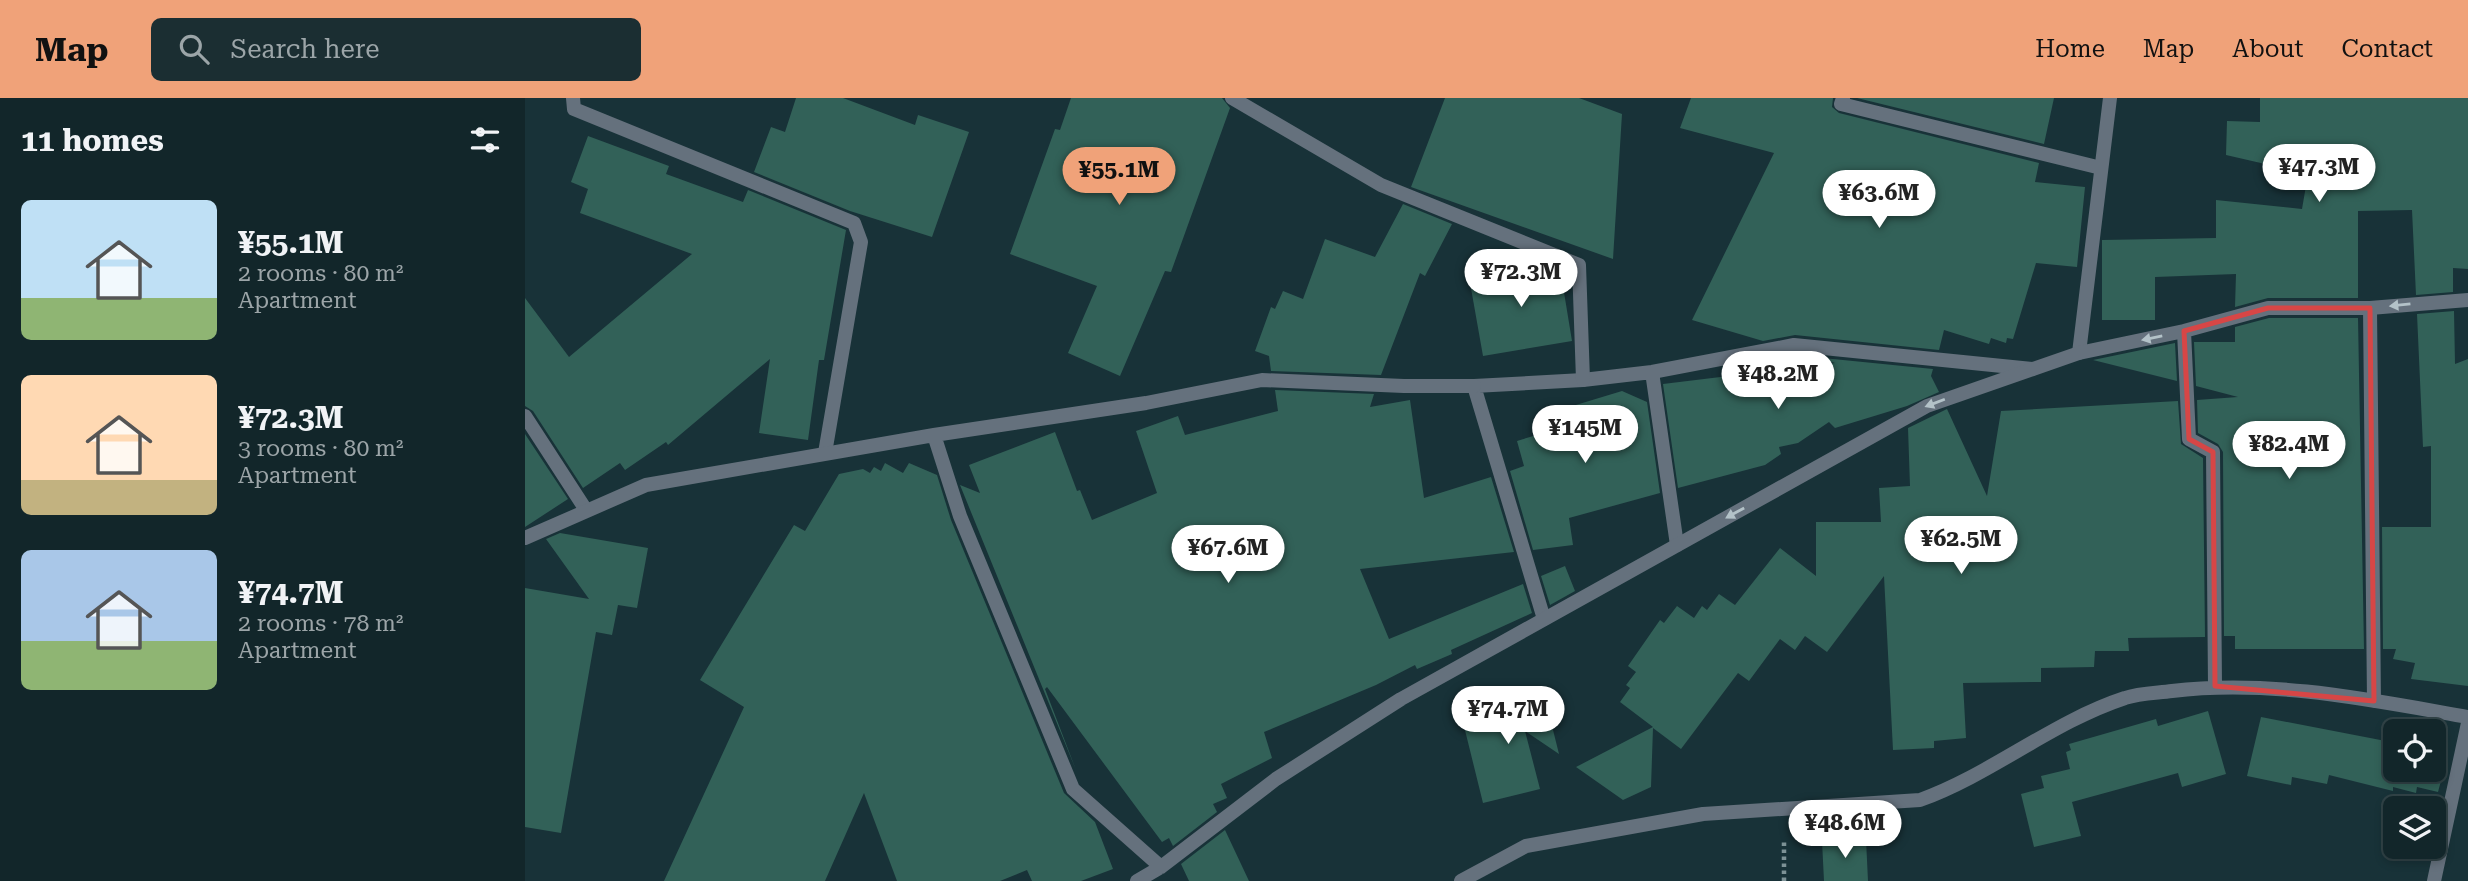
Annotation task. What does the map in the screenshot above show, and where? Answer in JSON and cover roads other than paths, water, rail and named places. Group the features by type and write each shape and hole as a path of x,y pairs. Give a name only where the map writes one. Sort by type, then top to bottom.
{"street":[{"path":"573,98 573,109 854,223 861,242 825,453"},
{"path":"1232,98 1381,185 1579,265 1583,380"},
{"path":"1843,98 1841,104 2101,168"},
{"path":"2079,353 2110,98"},
{"path":"1137,881 1161,867 1276,779 1372,717 1927,406 2079,353 2184,331 2268,307 2370,308 2468,300"},
{"path":"2370,308 2374,701"},
{"path":"2184,331 2189,439 2213,452 2215,686"},
{"path":"525,538 646,485 934,435 1146,403 1262,380 1474,386 1583,380 1652,372 1794,345 2032,369"},
{"path":"1652,372 1677,545"},
{"path":"1474,386 1544,620"},
{"path":"525,416 586,510"},
{"path":"934,435 960,516 1073,789 1161,867"},
{"path":"1461,881 1525,846 1703,814 1920,800 1947,790 2065,723 2127,697 2215,686 2374,701 2468,717"},
{"path":"2434,881 2468,723"}]}
